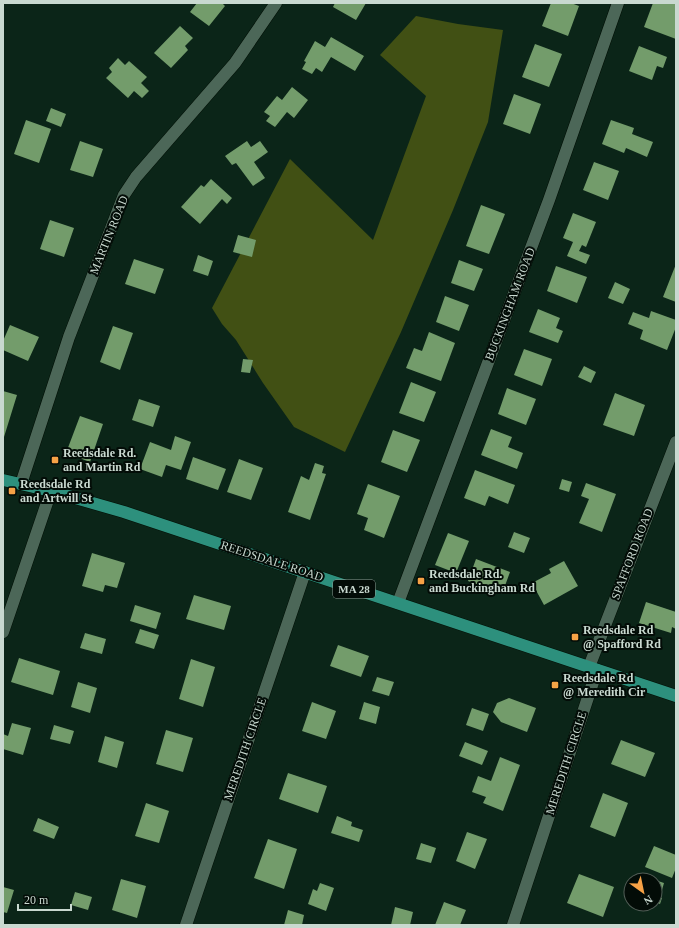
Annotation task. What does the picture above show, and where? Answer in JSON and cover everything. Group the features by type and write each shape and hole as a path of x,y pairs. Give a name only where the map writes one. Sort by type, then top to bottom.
{"main road":[{"name":"REEDSDALE ROAD","path":"3,480 51,491 124,512 676,696"}],"street":[{"name":"MARTIN ROAD","path":"21,484 69,337 119,204 136,177 235,63 276,3"},
{"name":"BUCKINGHAM ROAD","path":"398,603 549,200 618,3"},
{"name":"SPAFFORD ROAD","path":"593,669 676,442"},
{"path":"3,632 51,491"},
{"name":"MEREDITH CIRCLE","path":"186,925 305,572"},
{"name":"MEREDITH CIRCLE","path":"513,925 593,669"}],"green space":[{"path":"416,16 458,24 503,30 488,122 453,210 401,332 345,452 294,427 263,383 236,340 222,324 212,308 290,159 373,240 426,96 380,55"}],"building":[{"path":"197,3 222,3 225,6 209,26 190,12"},
{"path":"335,3 366,3 356,20 333,7"},
{"path":"551,3 571,3 579,6 568,36 542,26"},
{"path":"653,3 676,3 676,39 644,27"},
{"path":"180,26 193,38 185,46 188,50 171,68 154,53"},
{"path":"331,37 364,56 355,71 331,57 322,72 316,68 312,74 302,69 306,62 304,61 315,41 325,47"},
{"path":"535,44 562,54 549,87 522,77"},
{"path":"639,46 667,57 663,68 657,66 652,80 629,71"},
{"path":"118,58 125,65 129,61 147,77 141,83 149,91 142,98 134,91 128,98 106,78 112,72 109,68"},
{"path":"292,87 308,100 294,118 287,112 275,127 266,121 270,116 264,112 277,96 282,100"},
{"path":"514,94 541,104 530,134 503,124"},
{"path":"51,108 66,114 61,127 46,121"},
{"path":"26,120 51,129 39,163 14,154"},
{"path":"611,120 634,128 632,134 653,142 647,157 626,148 624,153 602,144"},
{"path":"80,141 103,149 93,177 70,170"},
{"path":"247,141 251,147 260,141 268,152 254,162 265,178 253,186 236,163 232,165 225,156"},
{"path":"594,162 619,171 608,200 583,190"},
{"path":"211,179 232,198 227,204 222,199 200,224 181,207 201,185 204,187"},
{"path":"481,205 505,214 489,254 466,246"},
{"path":"573,213 596,222 586,247 582,245 579,251 590,255 586,264 567,256 573,242 563,238"},
{"path":"50,220 74,228 64,257 40,249"},
{"path":"238,235 256,240 252,257 233,252"},
{"path":"198,255 213,261 208,276 193,271"},
{"path":"134,259 164,269 155,294 125,284"},
{"path":"459,260 483,269 474,291 451,283"},
{"path":"676,264 676,302 663,297"},
{"path":"556,266 587,277 577,303 547,291"},
{"path":"615,282 630,289 623,304 608,298"},
{"path":"445,296 469,305 459,331 436,322"},
{"path":"538,309 560,318 556,328 563,331 558,343 529,332"},
{"path":"651,311 676,320 676,327 667,350 640,339 643,330 628,324 633,312 649,318"},
{"path":"10,325 39,337 28,361 3,350 3,341"},
{"path":"113,326 133,333 120,370 100,362"},
{"path":"429,332 455,343 441,381 406,368 414,348 422,351"},
{"path":"524,349 552,359 542,386 514,375"},
{"path":"243,359 253,360 250,373 241,372"},
{"path":"584,366 596,372 591,383 578,377"},
{"path":"411,382 436,392 424,422 399,413"},
{"path":"507,388 536,399 526,425 498,414"},
{"path":"3,391 17,395 4,437 3,436"},
{"path":"615,393 645,405 634,436 603,425"},
{"path":"139,399 160,406 153,427 132,420"},
{"path":"80,416 103,424 90,462 66,453"},
{"path":"491,429 512,437 508,447 523,453 517,469 481,455"},
{"path":"393,430 420,440 407,472 381,462"},
{"path":"175,436 191,442 181,470 166,465 162,477 140,469 150,442 171,450"},
{"path":"193,457 226,469 218,490 186,479"},
{"path":"239,459 263,468 251,500 227,492"},
{"path":"315,463 324,466 322,473 326,474 310,520 288,512 301,476 309,480"},
{"path":"475,470 515,485 508,504 489,496 485,506 464,498"},
{"path":"562,479 572,482 569,492 559,489"},
{"path":"586,483 616,494 602,532 579,523 589,499 581,496"},
{"path":"368,484 400,496 384,538 364,530 368,518 357,514"},
{"path":"514,532 530,538 524,553 508,547"},
{"path":"448,533 469,541 456,573 435,565"},
{"path":"92,553 125,563 117,588 105,585 103,592 82,586"},
{"path":"476,559 510,572 502,594 468,581"},
{"path":"564,561 578,586 544,605 532,583 551,573 549,569"},
{"path":"194,595 231,606 224,630 186,619"},
{"path":"646,602 676,612 676,629 672,627 671,633 639,623"},
{"path":"135,605 161,613 156,629 130,621"},
{"path":"140,629 159,635 154,649 135,643"},
{"path":"85,633 106,639 102,654 80,648"},
{"path":"338,645 369,656 361,677 330,666"},
{"path":"19,658 60,671 53,695 11,682"},
{"path":"191,659 215,667 203,707 179,699"},
{"path":"377,677 394,682 389,696 372,691"},
{"path":"78,682 97,688 90,713 71,707"},
{"path":"509,698 536,708 527,732 501,722 493,712 497,703"},
{"path":"312,702 336,711 326,739 302,731"},
{"path":"364,702 380,707 376,724 359,719"},
{"path":"472,708 489,714 483,731 466,725"},
{"path":"12,723 31,728 23,755 3,749 3,734 8,736"},
{"path":"54,725 74,731 70,744 50,739"},
{"path":"166,730 193,738 183,772 156,764"},
{"path":"105,736 124,742 117,768 98,762"},
{"path":"621,740 655,753 645,777 611,764"},
{"path":"465,742 488,751 482,765 459,756"},
{"path":"500,757 520,765 503,811 483,803 486,797 472,792 478,776 491,781"},
{"path":"288,773 327,786 318,813 279,799"},
{"path":"603,793 628,803 615,837 590,827"},
{"path":"146,803 169,811 159,843 135,836"},
{"path":"337,816 352,822 351,826 363,830 359,842 331,833"},
{"path":"38,818 59,827 54,839 33,831"},
{"path":"467,832 487,839 475,869 456,861"},
{"path":"268,839 297,849 284,889 254,878"},
{"path":"421,843 436,848 431,863 416,859"},
{"path":"654,846 676,855 676,868 672,878 663,874 663,872 657,872 645,867"},
{"path":"579,874 614,887 603,917 567,903"},
{"path":"121,879 146,886 137,918 112,910"},
{"path":"320,883 334,888 326,911 308,904 313,889 317,891"},
{"path":"3,887 14,890 7,913 3,912"},
{"path":"75,892 92,897 88,910 71,905"},
{"path":"444,902 466,910 460,925 435,925"},
{"path":"395,907 413,912 410,925 391,925"},
{"path":"288,910 304,915 302,925 284,925"}],"place":[{"name":"Reedsdale Rd. and Martin Rd","path":"55,460"},
{"name":"Reedsdale Rd and Artwill St","path":"12,491"},
{"name":"Reedsdale Rd. and Buckingham Rd","path":"421,581"},
{"name":"Reedsdale Rd @ Spafford Rd","path":"575,637"},
{"name":"Reedsdale Rd @ Meredith Cir","path":"555,685"}]}
